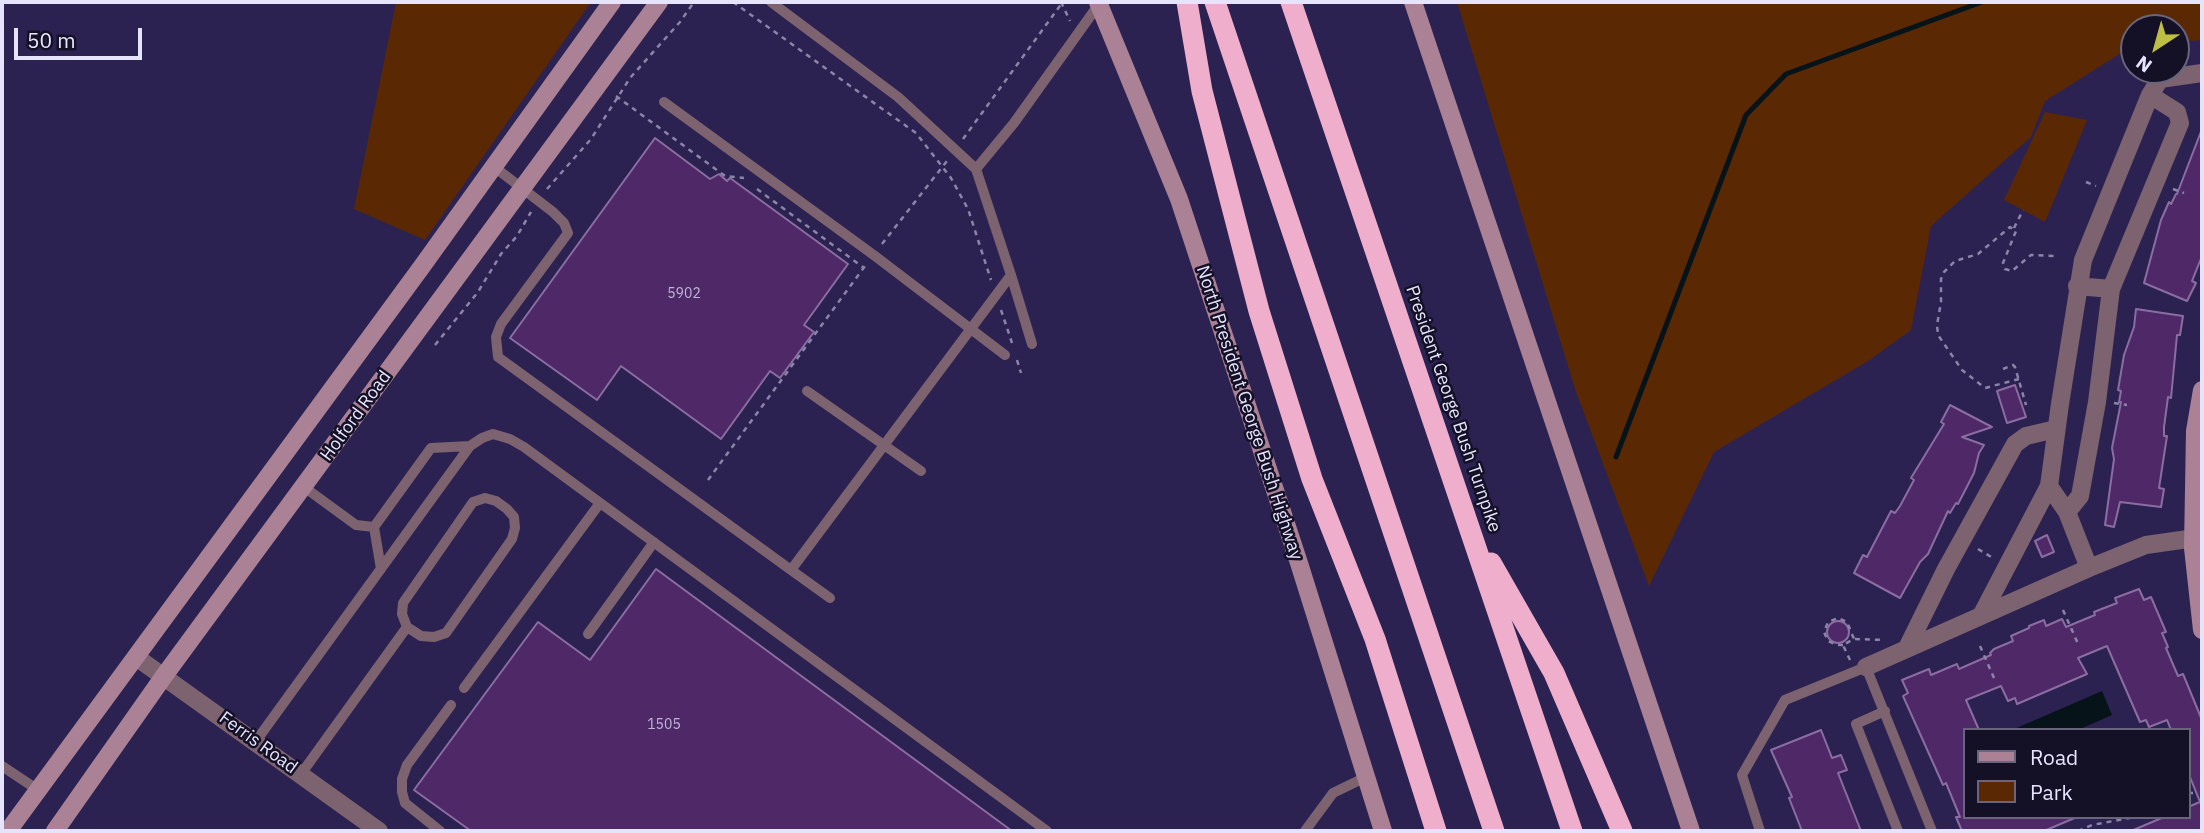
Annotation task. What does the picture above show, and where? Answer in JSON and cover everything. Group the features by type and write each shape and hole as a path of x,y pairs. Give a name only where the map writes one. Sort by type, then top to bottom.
{"highway":[{"path":"1187,2 1202,92 1259,310 1312,479 1375,639 1436,831"},
{"path":"1215,2 1494,831"},
{"name":"President George Bush Turnpike","path":"1292,2 1572,831"},
{"path":"1467,520 1554,673 1622,831"}],"street":[{"name":"Holford Road","path":"8,831 612,2"},
{"name":"Holford Road","path":"55,831 164,676 659,2"},
{"path":"1413,2 1691,831"},
{"name":"North President George Bush Highway","path":"1099,3 1179,199 1384,831"},
{"path":"1980,616 2049,486 2083,260 2150,95 2160,79 2202,73"},
{"path":"2067,512 2080,496 2097,402 2111,289 2180,123 2177,113 2150,95"},
{"path":"2077,286 2111,289"},
{"path":"2202,390 2195,430 2202,630"},
{"path":"1899,644 1946,569 2015,444 2026,436 2056,429"},
{"path":"2049,486 2067,512 2089,569"},
{"path":"1858,663 1899,644 1980,616 2146,545 2198,538"},
{"name":"Ferris Road","path":"136,657 379,831"}],"lane":[{"path":"771,2 898,97 976,170 1032,344"},
{"path":"785,12 793,2"},
{"path":"976,170 1014,123 1099,3"},
{"path":"664,102 1005,355"},
{"path":"493,166 565,223 568,233 501,324 496,337 498,357 830,598"},
{"path":"791,570 1011,275"},
{"path":"807,391 921,471"},
{"path":"256,741 470,446 493,434 510,439 600,503 1047,831"},
{"path":"381,569 374,527 431,449 470,446"},
{"path":"304,487 356,525 374,527"},
{"path":"485,498 507,509 514,517 512,539 446,633 434,637 421,636 407,627 402,614 403,603 473,502 485,498"},
{"path":"464,688 600,503"},
{"path":"588,634 654,542"},
{"path":"301,774 407,627"},
{"path":"1760,831 1742,775 1785,700 1858,663 1885,711 1932,831"},
{"path":"440,831 405,803 402,779 407,765 451,705"},
{"path":"1885,711 1856,724 1898,831"},
{"path":"2,766 38,790"},
{"path":"1305,831 1333,793 1366,777"}],"path":[{"path":"546,190 591,139 616,96 694,2"},
{"path":"733,2 916,133 942,166 968,209 990,278"},
{"path":"1062,2 1069,20"},
{"path":"964,137 1062,2"},
{"path":"616,96 725,176 742,177 865,267 708,480"},
{"path":"879,248 947,160"},
{"path":"2086,182 2099,187"},
{"path":"2166,186 2184,193"},
{"path":"2023,210 2003,263 2005,269 2012,271 2031,255 2054,256"},
{"path":"435,345 478,292 531,211"},
{"path":"2014,228 2006,228 1978,254 1948,266 1941,279 1937,326 1944,346 1962,370 1978,384 1990,388 2019,379"},
{"path":"1000,306 1013,346"},
{"path":"1017,360 1021,373"},
{"path":"2003,369 2013,365 2026,405"},
{"path":"2107,402 2127,405"},
{"path":"1972,545 1996,560"},
{"path":"2063,610 2079,646"},
{"path":"1854,639 1847,622 1838,618 1828,622 1824,632 1828,642 1837,645 1854,639 1899,644"},
{"path":"1843,645 1858,663"},
{"path":"1980,646 1994,678"},
{"path":"2190,793 2197,793"},
{"path":"2078,831 2092,825 2124,819"}],"green space":[{"path":"396,2 591,2 425,240 354,209"},
{"path":"1457,2 2202,2 2202,40 2190,41 2190,14 2120,14 2120,54 2045,101 2031,137 1931,226 1911,330 1868,361 1714,452 1649,586 1575,389"},
{"path":"2045,112 2087,120 2045,222 2004,200"}],"shaded area":[{"path":"2102,691 2112,715 2083,728 2017,728"}],"building":[{"path":"2202,129 2202,256 2192,281 2196,283 2187,301 2144,283 2161,220 2169,202 2171,204 2177,194"},
{"path":"655,138 710,179 719,174 727,181 730,178 848,264 804,325 814,332 780,378 770,371 721,439 621,366 597,400 510,338"},
{"path":"2136,309 2183,316 2180,335 2177,335 2171,398 2168,397 2164,427 2164,436 2167,436 2159,488 2164,489 2161,507 2120,502 2114,527 2105,525 2114,459 2112,448 2121,402 2121,391 2118,390 2124,355 2134,327"},
{"path":"2015,385 2026,417 2007,423 1997,391"},
{"path":"1950,405 1992,427 1962,437 1984,445 1974,473 1958,504 1956,503 1950,513 1948,511 1928,554 1920,562 1900,598 1854,573 1863,555 1867,557 1891,511 1895,513 1900,506 1914,480 1911,478 1944,424 1941,422"},
{"path":"2047,535 2054,552 2042,557 2035,541"},
{"path":"656,569 1012,831 471,831 414,790 538,622 590,660"},
{"path":"2139,589 2144,600 2151,597 2166,632 2162,633 2168,647 2166,648 2178,676 2183,674 2202,720 2202,831 2131,831 2159,819 2190,819 2190,806 2200,802 2190,777 2190,728 2170,728 2167,720 2149,727 2146,720 2140,722 2107,646 2078,658 2087,674 2017,704 2015,698 2008,701 2001,686 1966,700 1978,728 1962,728 1962,819 2072,819 2044,831 1962,831 1956,817 1960,817 1946,783 1943,785 1903,696 1908,693 1902,680 1929,669 1931,675 1957,664 1959,669 1991,655 1994,649 2013,641 2011,636 2029,626 2044,620 2046,626 2062,619 2066,627 2117,603 2115,598"},
{"path":"1834,621 1842,621 1849,628 1849,636 1842,643 1834,643 1827,636 1827,628"},
{"path":"1821,730 1832,758 1841,755 1847,770 1838,773 1861,831 1802,831 1789,798 1792,797 1771,750"}],"waterway":[{"path":"1616,457 1746,115 1786,74 1982,2"}]}
